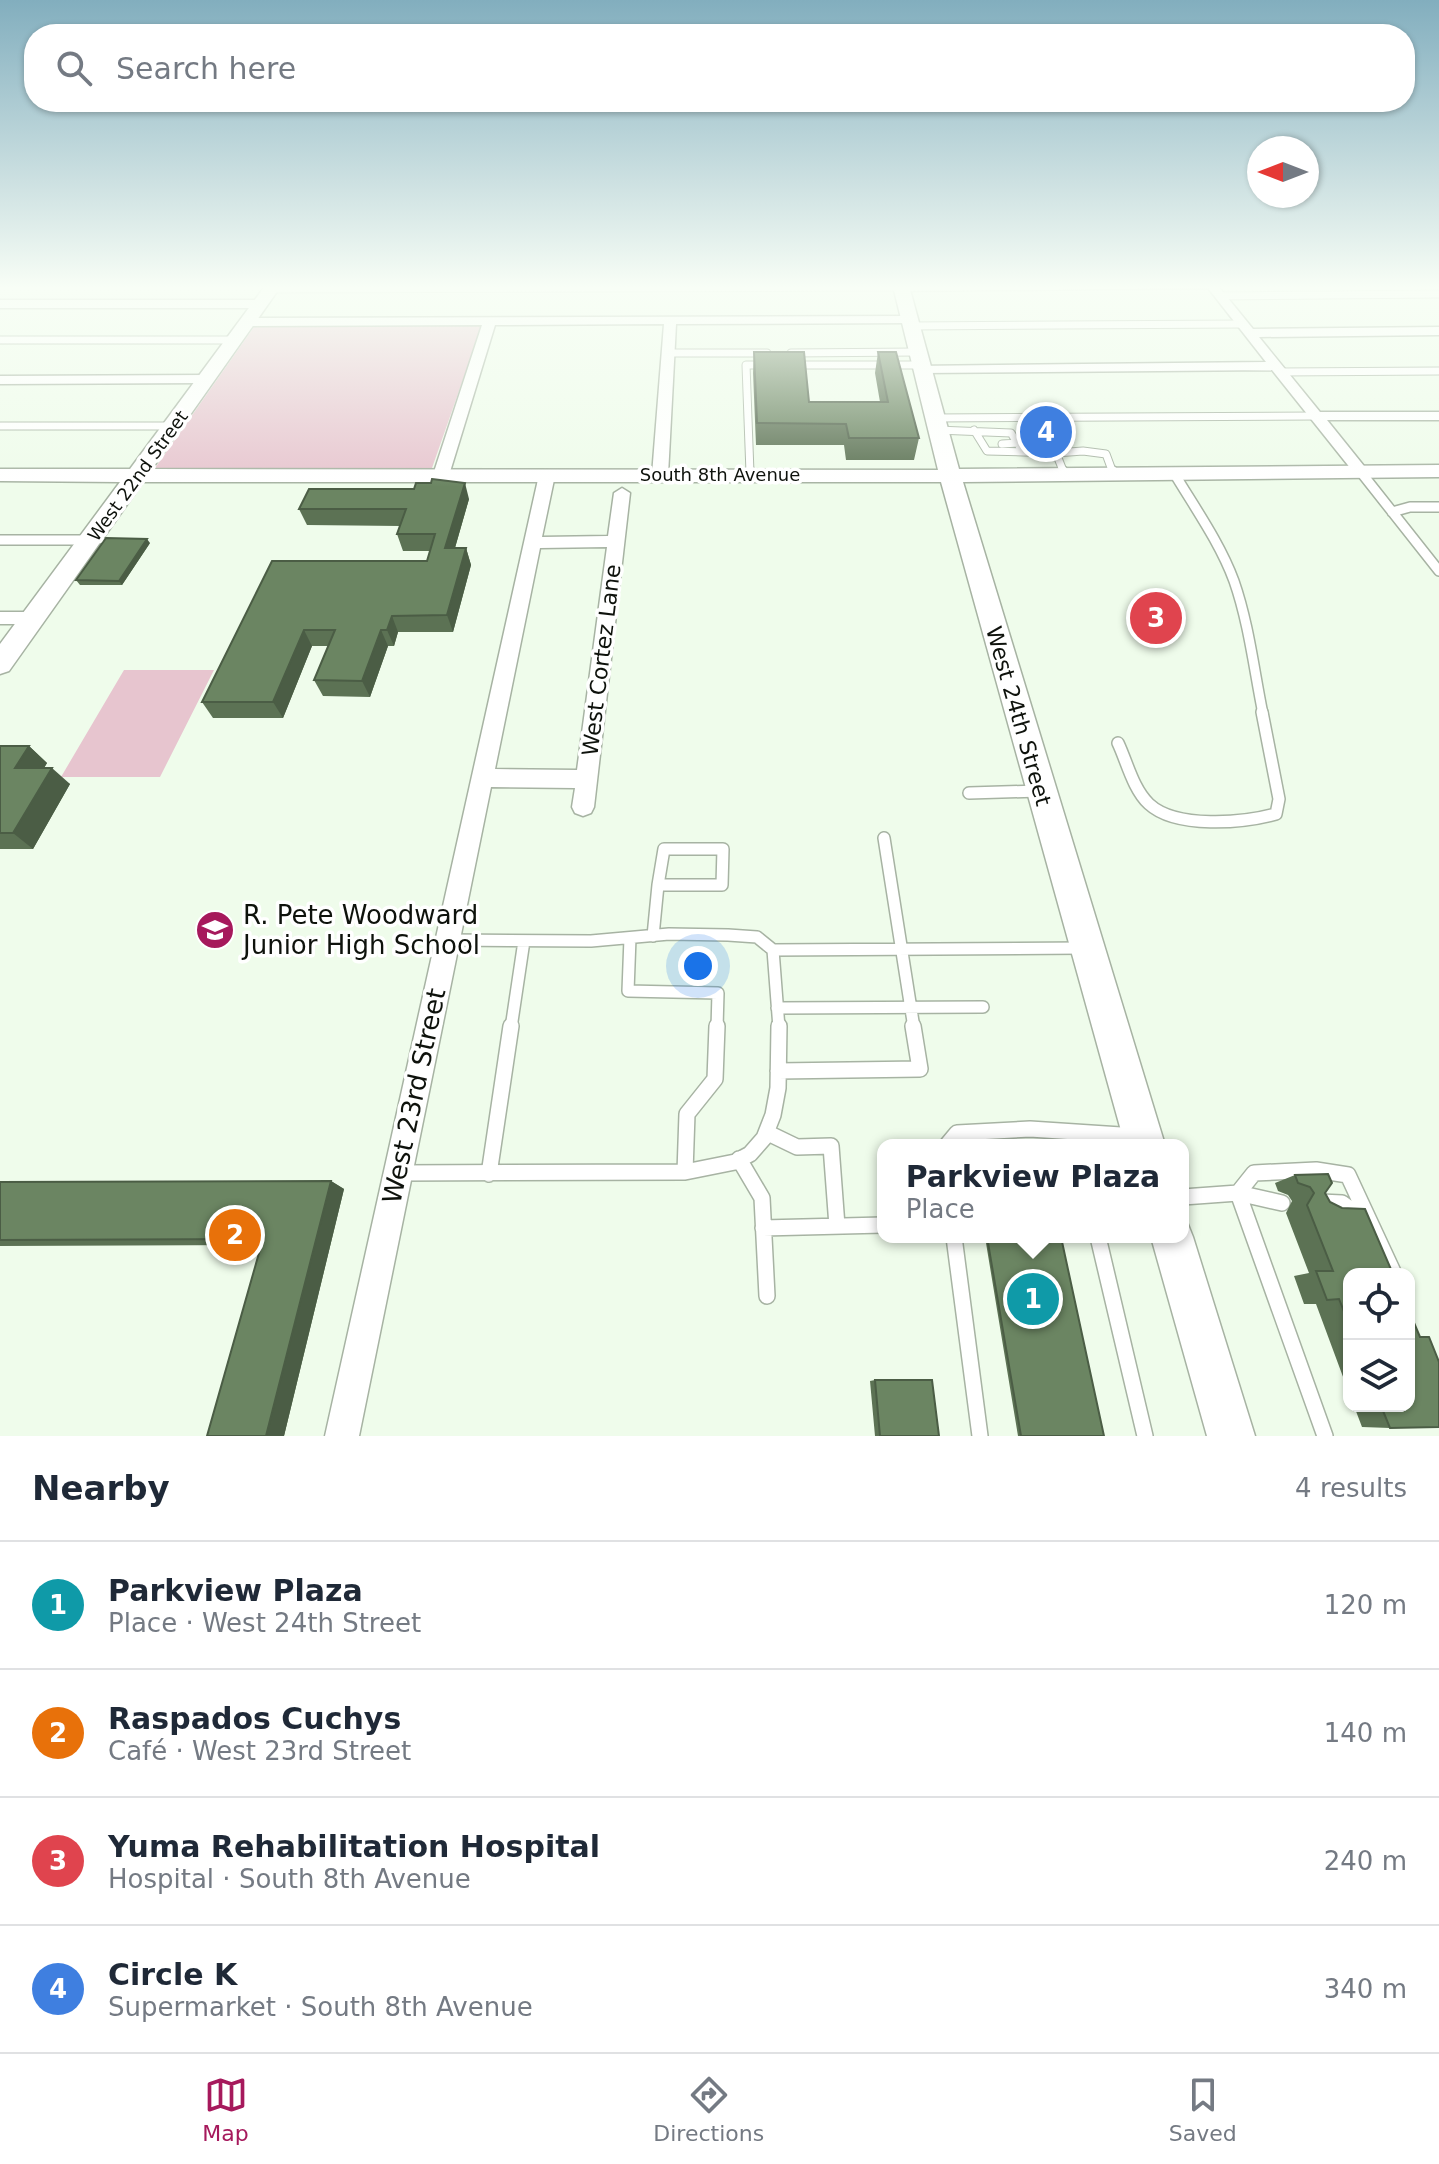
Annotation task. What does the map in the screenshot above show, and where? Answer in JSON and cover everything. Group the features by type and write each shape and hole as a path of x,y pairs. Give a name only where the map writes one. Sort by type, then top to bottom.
{"street":[{"name":"West 22nd Street","path":"0,664 140,475 225,353"},
{"path":"441,475 480,353"},
{"path":"660,475 668,353"},
{"name":"West 24th Street","path":"917,353 1143,1139"},
{"path":"1026,353 1278,369"},
{"path":"1265,353 1360,471"},
{"path":"0,380 206,379"},
{"path":"1315,416 1439,416"},
{"name":"South 8th Avenue","path":"0,475 950,476 1439,471"},
{"name":"West 23rd Street","path":"342,1436 547,475"},
{"name":"West Cortez Lane","path":"583,807 622,493"},
{"name":"West Cortez Lane","path":"533,543 617,541"},
{"path":"0,618 34,618"},
{"name":"West Cortez Lane","path":"484,778 586,779"},
{"path":"1174,1243 1231,1436"}],"lane":[{"path":"750,475 746,365 853,353"},
{"path":"1278,369 1439,371"},
{"path":"936,424 1315,416"},
{"path":"936,424 1011,433 1022,448"},
{"path":"0,426 175,426"},
{"path":"974,430 992,453 1022,448"},
{"path":"1002,444 1056,453 1083,451 1106,454 1114,474"},
{"path":"1056,453 1065,475"},
{"path":"1360,471 1435,561 1439,571"},
{"path":"1118,743 1149,804 1165,816 1187,820 1261,819 1276,814 1279,799 1242,608 1216,542 1174,473"},
{"path":"1392,512 1410,507 1439,507"},
{"path":"0,540 92,540"},
{"path":"969,793 1041,791"},
{"path":"778,1071 920,1069 884,838"},
{"path":"653,936 658,885 664,849 723,849 722,885 658,885"},
{"path":"449,940 757,937 773,950 1086,948"},
{"path":"630,938 628,991 718,993 715,1079 687,1114 685,1172"},
{"path":"489,1174 524,941"},
{"path":"397,1173 685,1172 719,1167 751,1153 768,1133 777,1098 777,1008 773,950"},
{"path":"777,1008 983,1007"},
{"path":"952,1139 957,1133 1030,1129 1075,1139"},
{"path":"768,1133 797,1147 831,1146 837,1226"},
{"path":"739,1159 762,1198 767,1296"},
{"path":"1238,1193 1254,1173 1316,1170 1348,1175 1392,1268"},
{"path":"1238,1193 1325,1436"},
{"path":"1189,1197 1238,1193 1282,1203"},
{"path":"1314,1201 1342,1203 1363,1218 1385,1250"},
{"path":"763,1228 877,1225"},
{"path":"955,1243 980,1436"},
{"path":"1099,1243 1145,1436"}],"shaded area":[{"path":"236,353 472,353 432,468 155,468"},
{"path":"124,670 214,670 160,777 61,777"}],"building":[{"path":"754,353 804,353 809,402 888,402 878,353 896,353 919,438 849,438 846,424 757,423"},
{"path":"432,479 465,483 445,548 466,548 447,615 392,616 387,630 381,630 362,681 314,680 335,630 304,630 273,702 202,702 272,561 427,561 435,534 397,534 406,509 299,509 309,489 414,489 416,483 431,483"},
{"path":"106,538 147,539 119,581 76,580"},
{"path":"0,746 29,746 15,768 52,768 13,833 0,833"},
{"path":"1328,1174 1332,1183 1325,1193 1330,1202 1342,1208 1365,1209 1390,1268 1343,1268 1343,1309 1339,1299 1327,1300 1316,1271 1333,1271 1307,1205 1314,1193 1310,1187 1298,1183 1295,1175"},
{"path":"331,1181 266,1436 207,1436 263,1239 0,1240 0,1182"},
{"path":"988,1243 1062,1243 1104,1436 1021,1436"},
{"path":"1415,1325 1420,1337 1429,1337 1439,1362 1439,1427 1390,1428 1383,1412 1415,1412"},
{"path":"875,1380 932,1380 939,1436 880,1436"}],"place":[{"name":"Circle K","path":"1046,432"},
{"name":"Yuma Rehabilitation Hospital","path":"1156,618"},
{"name":"R. Pete Woodward Junior High School","path":"215,930"},
{"name":"Raspados Cuchys","path":"235,1235"},
{"name":"Parkview Plaza","path":"1033,1299"}]}
